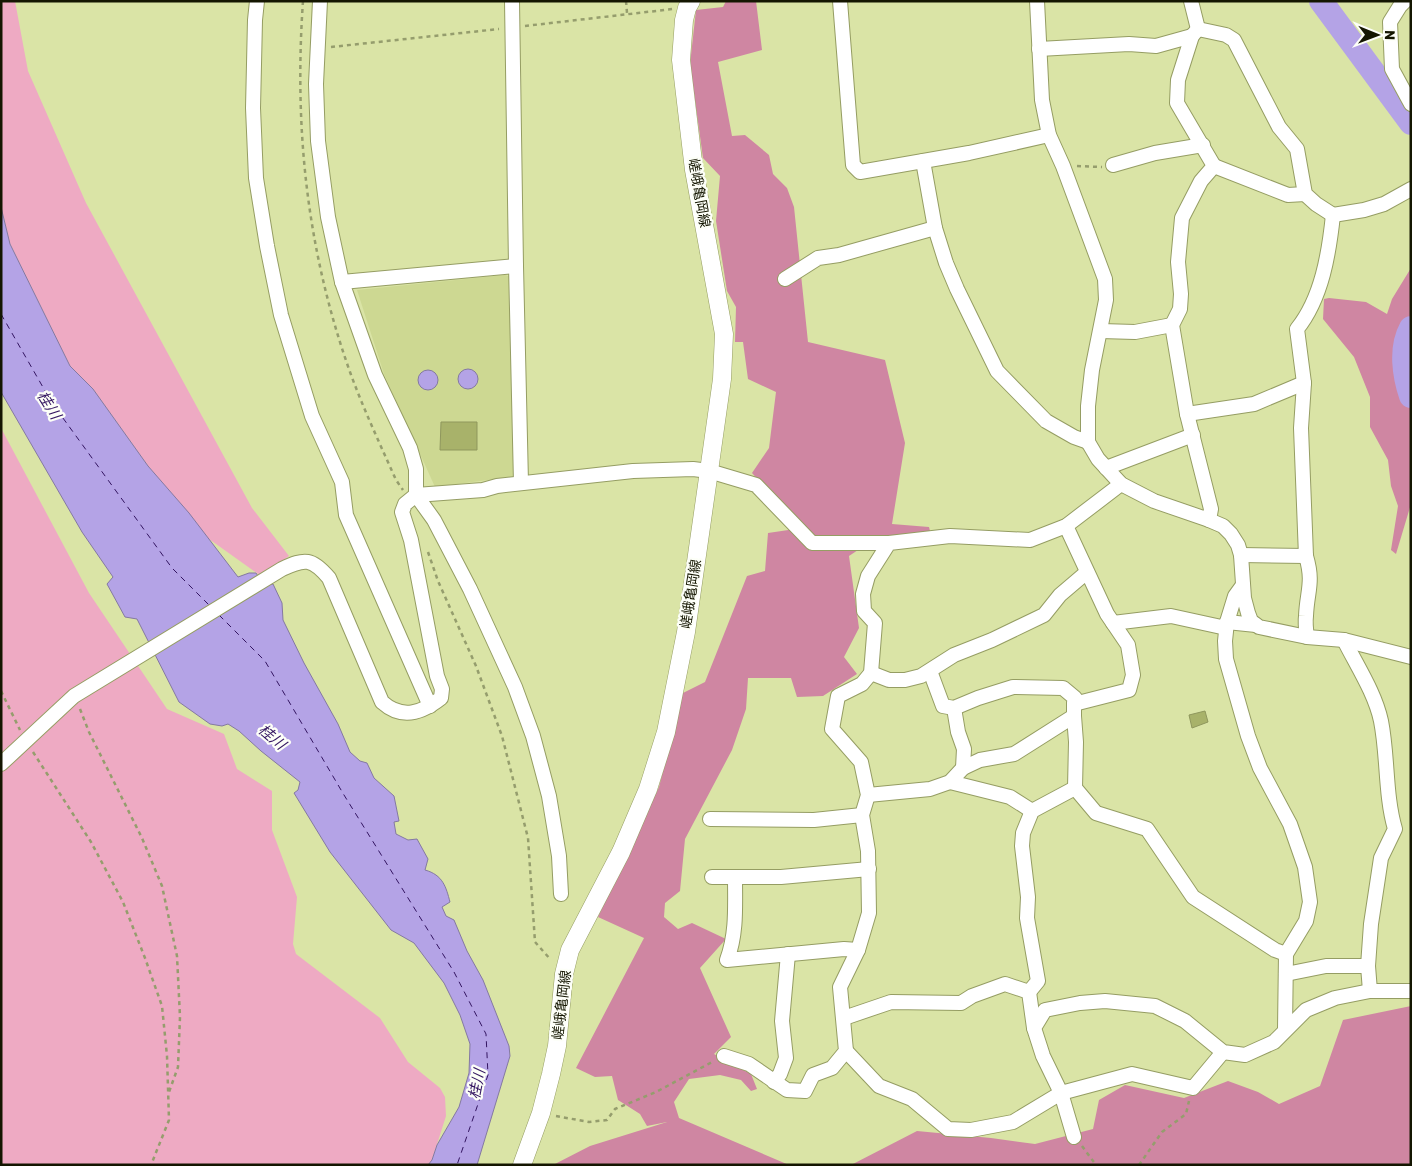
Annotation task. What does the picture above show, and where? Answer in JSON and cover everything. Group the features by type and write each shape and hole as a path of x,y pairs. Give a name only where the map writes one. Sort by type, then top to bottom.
{"main road":[{"name":"嵯峨亀岡線","path":"522,1165 541,1113 557,1046 564,974 570,950 621,852 648,788 666,732 686,632 722,379 724,334 694,170 681,60 684,20 691,1"}],"street":[{"path":"257,1 253,108 256,178 281,315 312,416 342,482 346,515 430,706"},
{"path":"320,1 316,84 318,141 328,217 342,282 375,375 410,448 416,469 416,495 434,520 470,589 515,687 533,736 552,813 559,856 561,894"},
{"path":"512,1 522,483"},
{"path":"840,1 853,165 860,172 1049,135"},
{"path":"1037,1 1042,100 1049,135 1063,166 1105,279 1106,300 1092,370 1088,406 1088,442 1098,459 1121,484 1154,501 1223,526 1231,534 1238,545 1241,555 1244,598 1248,613 1251,621 1259,627 1307,637 1344,640 1411,657"},
{"path":"1191,1 1196,33 1178,80 1177,103 1214,166 1288,196 1305,194"},
{"path":"1405,1 1390,22 1392,69 1411,104"},
{"path":"1039,49 1129,44 1156,46 1196,33 1226,35 1234,40 1279,127 1298,150 1305,194 1316,204 1333,215 1364,210 1384,204 1411,190"},
{"path":"1113,165 1155,153 1203,145"},
{"path":"923,161 935,228 957,289 997,371 1046,420 1074,437 1088,442"},
{"path":"1209,520 1211,509 1187,414 1172,325 1180,309 1181,294 1178,262 1182,218 1201,181 1214,166"},
{"path":"1307,637 1306,616 1311,586 1310,569 1306,556 1301,428 1304,383 1297,328 1311,308 1322,276 1330,246 1333,215"},
{"path":"785,279 818,258 839,255 935,228"},
{"path":"342,282 516,266"},
{"path":"1101,331 1135,332 1172,325"},
{"path":"1187,414 1254,404 1304,383"},
{"path":"1106,468 1193,435"},
{"path":"1,764 74,696 282,569 299,561 320,567 329,578 382,702 397,712 413,713 430,706 440,698 442,688 437,676 411,540 402,512 404,504 416,495 483,490 498,486 633,471 709,471 756,485 812,543 888,543 950,536 1030,540 1066,526 1121,484"},
{"path":"868,795 930,789 950,782 963,768 980,760 1014,754 1074,710 1129,690 1133,675 1128,644 1107,614 1066,526"},
{"path":"888,543 868,576 863,594 864,611 875,623 871,673 862,684 838,696 832,729 861,762 868,795 862,815 868,851 869,913 858,950 840,987 846,1051 879,1086 912,1098 948,1129 971,1130 1013,1122 1061,1093 1132,1074 1193,1088 1224,1052"},
{"path":"1241,555 1306,556"},
{"path":"871,673 889,680 905,680 922,676 954,655 992,640 1044,615 1060,595 1087,572"},
{"path":"1243,585 1235,596 1226,625 1226,659 1248,736 1260,768 1290,824 1305,867 1310,902 1306,921 1286,954 1285,1029"},
{"path":"1113,623 1172,616 1226,625 1256,625"},
{"path":"1344,640 1372,696 1380,720 1394,829 1382,858 1370,924 1368,966 1370,991"},
{"path":"930,671 943,706 954,708 1013,687 1063,688 1075,698 1075,788 1096,813 1147,828 1193,897 1275,950 1286,954"},
{"path":"954,708 958,732 964,749 963,768"},
{"path":"950,782 1010,797 1032,811"},
{"path":"1074,1137 1061,1093 1043,1056 1034,1028 1029,992 1038,981 1027,918 1028,897 1022,846 1023,833 1032,811 1075,788"},
{"path":"710,819 814,820 862,815"},
{"path":"712,877 781,877 868,869"},
{"path":"736,877 736,916 733,944 727,960 844,949 858,950"},
{"path":"774,1082 780,1074 786,1058 782,1021 788,954"},
{"path":"1286,974 1326,966 1368,966"},
{"path":"844,1018 891,1002 960,1003 972,996 1005,984 1029,992"},
{"path":"1034,1028 1045,1010 1080,1003 1105,1001 1155,1006 1185,1021 1224,1052 1245,1055 1274,1042 1306,1010 1335,998 1370,991 1411,991"},
{"path":"724,1056 749,1064 787,1090 805,1091 813,1075 832,1068 846,1051"}],"path":[{"path":"626,1 627,13"},
{"path":"1063,166 1108,167 1113,165"},
{"path":"438,581 476,666 502,736 528,838 535,942 564,974"},
{"path":"1,691 25,741 90,842 123,902 162,1006 169,1120 151,1165"},
{"path":"74,696 89,732 142,838 162,886 177,956 180,1017 178,1067 168,1093"},
{"path":"541,1113 589,1122 607,1120 615,1109 656,1092 724,1056"},
{"path":"1139,1165 1162,1132 1186,1114 1193,1088"},
{"path":"1074,1137 1096,1165"}],"shaded area":[{"path":"1,1 15,1 28,71 86,203 252,508 289,556 261,576 209,539 148,466 93,389 70,366 10,244 1,207"},
{"path":"726,1 756,1 762,50 718,62 732,136 745,135 769,155 773,174 787,188 794,207 808,342 885,360 905,443 892,524 929,527 931,535 876,538 849,556 859,628 844,657 857,674 823,696 797,697 791,678 748,678 746,709 732,750 685,839 680,891 665,903 664,917 678,929 692,923 726,939 700,968 731,1037 714,1054 751,1074 757,1089 751,1091 741,1080 720,1075 689,1079 674,1102 679,1118 789,1165 553,1165 590,1146 667,1122 647,1126 640,1114 618,1100 612,1076 595,1077 576,1068 644,938 598,917 659,787 683,693 705,682 747,576 765,571 768,533 802,528 752,473 769,448 776,392 748,379 743,342 735,342 736,307 727,291 716,221 720,176 703,158 690,64 696,10 723,7"},
{"path":"1411,268 1411,343 1410,345 1397,348 1395,353 1411,394 1411,504 1396,554 1391,550 1398,506 1391,486 1388,460 1370,427 1370,397 1354,357 1323,319 1324,299 1366,302 1387,314 1392,299"},
{"path":"505,275 512,277 517,476 435,487 384,374 357,290"},
{"path":"1,428 89,593 167,709 224,734 237,769 272,791 272,830 297,897 293,944 296,954 380,1018 408,1062 440,1088 445,1097 446,1116 432,1160 428,1165 1,1165"},
{"path":"1411,1006 1411,1165 851,1165 917,1131 1035,1144 1093,1129 1099,1100 1125,1085 1184,1098 1228,1081 1258,1092 1279,1104 1320,1086 1343,1020"}],"water":[{"name":"桂川","path":"1,207 10,244 70,366 93,389 148,466 189,513 238,577 249,573 256,573 264,585 273,584 282,603 283,620 304,663 338,724 350,752 360,761 367,763 374,778 394,796 399,821 394,822 396,834 408,840 417,839 428,859 425,870 436,875 443,882 450,902 442,907 446,916 454,920 467,951 483,980 509,1046 510,1056 477,1165 428,1165 459,1107 469,1073 470,1044 460,1015 444,983 414,943 391,930 330,852 294,793 298,790 300,782 239,731 228,724 222,726 210,724 179,702 137,619 125,617 107,584 113,577 82,532 1,392"},
{"path":"464,369 472,369 478,375 478,383 472,389 464,389 458,383 458,375"},
{"path":"424,370 432,370 438,376 438,384 432,390 424,390 418,384 418,376"}],"building":[{"path":"441,422 477,422 477,450 440,450"},
{"path":"1205,711 1208,722 1192,728 1189,715"}],"waterway":[{"path":"1321,1 1411,123"},
{"path":"1411,328 1404,353 1406,379 1411,396"}],"ferry route":[{"path":"1,314 52,403 172,568 209,605"},
{"path":"219,615 265,661 344,795 454,972 486,1034 488,1075 457,1165"}]}
